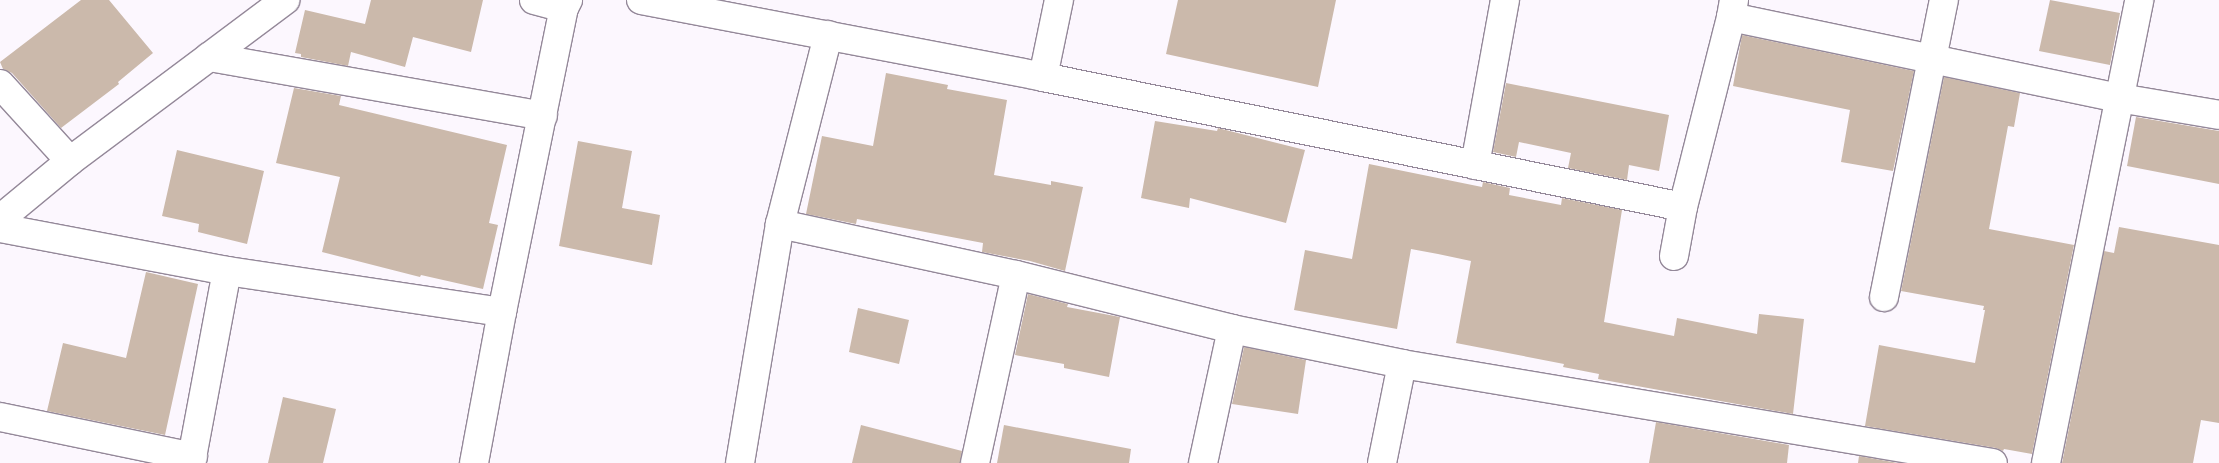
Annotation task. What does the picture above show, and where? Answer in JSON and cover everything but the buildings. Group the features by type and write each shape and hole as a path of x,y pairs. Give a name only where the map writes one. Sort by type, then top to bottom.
{"street":[{"path":"0,219 70,161 285,0"},
{"path":"474,463 502,312 566,4 534,0"},
{"path":"641,0 1043,77 1683,208"},
{"path":"1043,77 1059,0"},
{"path":"1475,165 1505,0"},
{"path":"1884,298 1944,0"},
{"path":"2046,463 2139,0"},
{"path":"1674,256 1683,208 1732,8 1932,59 2119,98 2219,115"},
{"path":"740,463 780,224 828,35"},
{"path":"209,57 543,116"},
{"path":"0,84 70,161"},
{"path":"780,224 1016,275 1232,329 1402,364 1984,462"},
{"path":"0,228 227,271 502,312"},
{"path":"0,417 192,460 227,271"},
{"path":"975,463 1016,275"},
{"path":"1203,463 1232,329"},
{"path":"1382,463 1402,364"}]}
